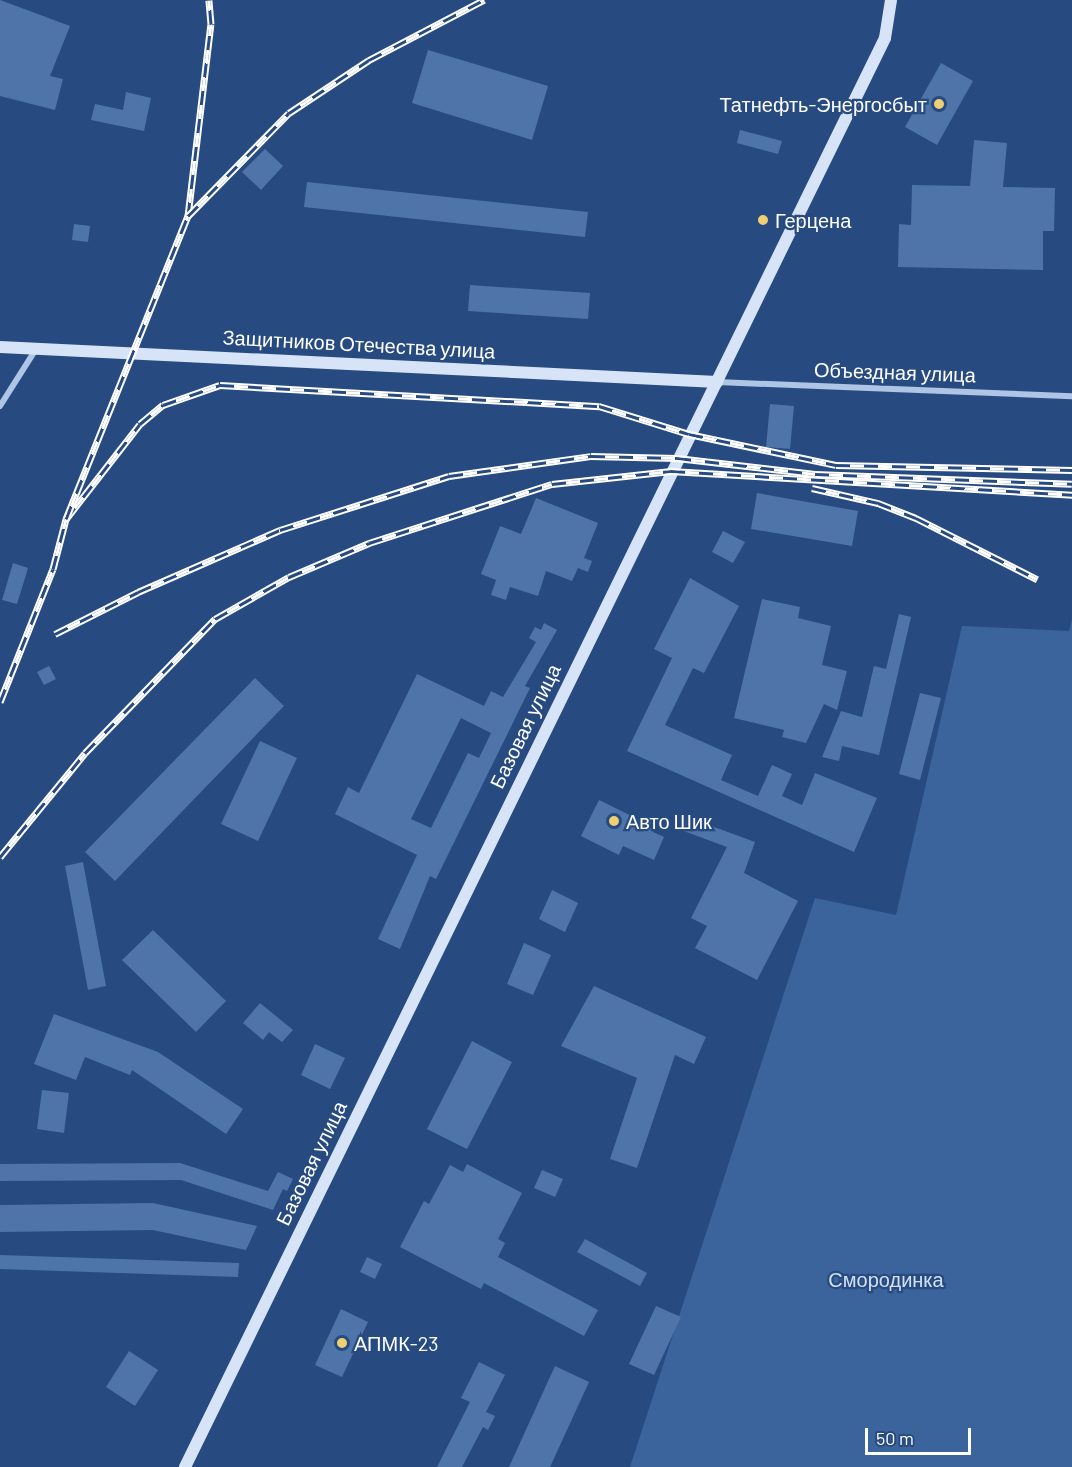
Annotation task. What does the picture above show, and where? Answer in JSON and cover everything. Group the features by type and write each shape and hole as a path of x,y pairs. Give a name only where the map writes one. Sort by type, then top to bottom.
{"main road":[{"name":"Базовая улица","path":"185,1467 885,38 891,0"},
{"name":"Защитников Отечества улица","path":"0,347 717,382"}],"street":[{"path":"0,406 36,348"},
{"name":"Объездная улица","path":"717,382 1072,396"}],"green space":[{"name":"Смородинка","path":"1072,619 1072,1467 630,1467 815,898 896,915 962,626 1069,631"}],"building":[{"path":"0,0 70,26 50,76 63,79 55,110 0,96"},
{"path":"428,50 548,86 532,140 412,103"},
{"name":"Татнефть-Энергосбыт","path":"941,63 973,81 937,145 905,127"},
{"path":"126,92 151,98 144,131 91,120 95,104 123,110"},
{"path":"740,130 782,141 778,154 737,143"},
{"path":"974,140 1007,143 1003,187 1055,188 1054,231 1043,231 1043,270 898,267 899,224 911,225 912,185 970,186"},
{"path":"265,149 283,166 261,190 242,172"},
{"path":"307,182 588,212 585,237 304,207"},
{"path":"74,224 90,226 88,242 72,240"},
{"path":"470,285 590,293 588,319 468,311"},
{"path":"770,404 794,406 790,449 766,447"},
{"path":"757,493 858,511 852,546 751,529"},
{"path":"536,498 598,523 584,558 592,561 588,572 578,568 572,581 546,571 538,596 510,587 506,600 491,595 496,580 481,574 500,526 521,534"},
{"path":"723,531 745,542 733,563 712,552"},
{"path":"13,563 28,568 17,604 2,600"},
{"path":"690,578 739,606 704,673 693,668 665,725 732,755 721,780 758,796 772,765 792,774 782,796 802,805 815,773 877,798 854,852 627,751 672,658 654,649"},
{"path":"762,599 800,607 798,618 831,626 822,665 847,671 837,710 824,704 806,743 782,737 784,730 734,718"},
{"path":"899,614 911,617 879,755 842,746 839,761 822,757 841,711 862,717 874,666 886,669"},
{"path":"544,623 557,630 525,686 530,688 436,879 430,876 400,949 378,939 417,855 335,814 348,787 359,793 417,674 484,706 491,691 503,697 536,642 529,638 535,627 541,630","holes":["461,718 491,733 479,758 468,753 431,828 411,819"]},
{"path":"49,666 56,679 44,685 37,672"},
{"path":"255,678 284,706 115,881 85,852"},
{"path":"920,693 941,698 920,780 899,774"},
{"path":"260,741 297,758 258,841 221,824"},
{"path":"599,800 644,822 646,817 657,822 653,832 664,837 654,860 623,846 619,855 581,836"},
{"path":"687,817 755,842 744,873 798,901 757,980 695,948 707,926 691,918 727,847 681,830"},
{"path":"83,862 106,986 88,990 65,866"},
{"path":"552,890 578,903 565,932 539,919"},
{"path":"153,930 226,1001 196,1032 122,960"},
{"path":"524,943 551,955 533,995 507,984"},
{"path":"594,986 706,1037 694,1064 675,1055 637,1168 610,1159 637,1078 561,1046"},
{"path":"260,1003 293,1030 282,1042 269,1032 263,1040 243,1023"},
{"path":"54,1014 158,1052 243,1109 226,1134 132,1070 130,1075 85,1057 76,1080 34,1064"},
{"path":"472,1041 512,1062 467,1149 427,1129"},
{"path":"315,1044 345,1058 330,1089 301,1075"},
{"path":"42,1090 69,1093 64,1133 37,1129"},
{"path":"180,1163 268,1191 278,1172 293,1179 287,1191 283,1189 273,1210 181,1180 0,1181 0,1164"},
{"path":"467,1164 522,1193 498,1239 505,1243 498,1257 598,1310 584,1336 484,1283 481,1289 400,1247 424,1201 429,1204 450,1165 463,1172"},
{"path":"542,1170 563,1179 555,1197 534,1188"},
{"path":"153,1203 257,1226 246,1250 153,1230 0,1232 0,1205"},
{"path":"585,1239 647,1273 640,1286 577,1252"},
{"path":"0,1255 239,1263 238,1277 0,1269"},
{"path":"367,1257 382,1264 375,1279 360,1272"},
{"path":"656,1306 681,1317 654,1375 629,1364"},
{"name":"АПМК-23","path":"341,1309 368,1322 342,1377 315,1365"},
{"path":"129,1351 158,1370 135,1406 106,1387"},
{"path":"479,1362 505,1375 486,1412 495,1416 488,1430 483,1427 462,1467 437,1467 470,1402 461,1398"},
{"path":"555,1366 589,1382 550,1467 509,1467"}],"railway":[{"path":"188,216 211,24 209,0"},
{"path":"0,702 53,569 66,519 188,216 289,113 369,60 484,0"},
{"path":"66,519 140,424 163,405 220,385 599,406 689,434 836,465 1072,470"},
{"path":"55,634 138,592 280,530 449,476 591,456 677,458 815,474 1072,484"},
{"path":"0,857 85,753 215,619 289,577 369,543 552,484 671,471 1072,495"},
{"path":"812,488 878,503 916,518 1037,579"}],"place":[{"name":"Татнефть-Энергосбыт","path":"939,104"},
{"name":"Герцена","path":"763,220"},
{"name":"Авто Шик","path":"614,821"},
{"name":"АПМК-23","path":"342,1343"}]}
